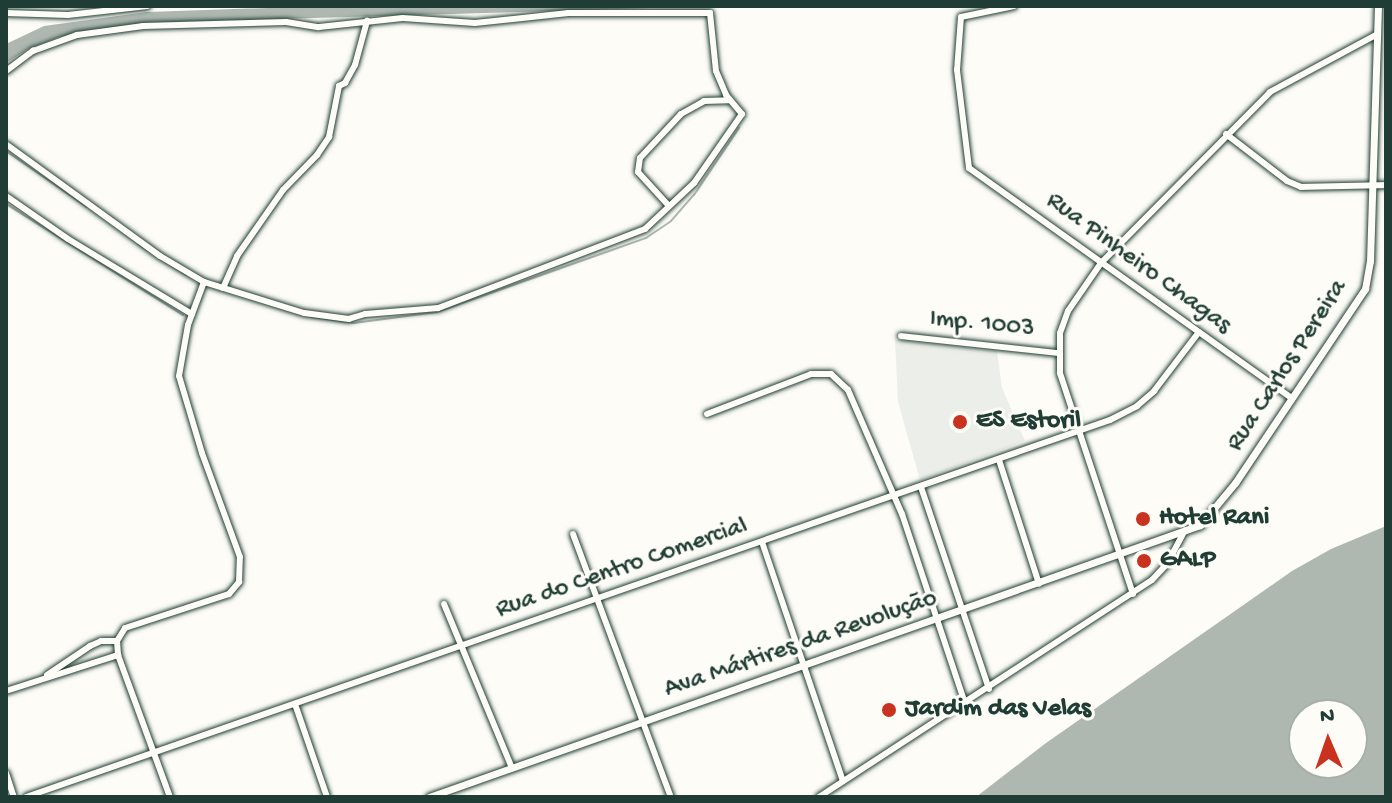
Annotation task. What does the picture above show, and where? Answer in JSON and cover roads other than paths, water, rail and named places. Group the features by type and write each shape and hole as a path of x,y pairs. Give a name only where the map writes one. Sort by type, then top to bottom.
{"street":[{"path":"6,13 68,15 147,6"},
{"name":"Rua Pinheiro Chagas","path":"1014,6 961,17 957,70 968,138 965,160 969,168 1290,397"},
{"name":"Rua Carlos Pereira","path":"1185,530 1211,516 1290,397 1361,299 1370,261 1378,6"},
{"path":"6,71 33,51 77,35 106,30 278,22 319,27 403,18 475,23 568,13 710,13 716,71 742,117 694,183 645,229 438,308 340,320 204,282 160,256 6,144"},
{"path":"1377,25 1386,20"},
{"path":"223,288 237,256 283,190 317,155 329,137 339,86 345,83 355,65 367,21"},
{"path":"1133,594 1060,373 1060,333 1068,311 1101,263 1226,134 1287,81 1376,35"},
{"path":"669,206 638,172 640,158 681,114 704,101 730,100"},
{"path":"1226,134 1287,181 1301,187 1386,185"},
{"path":"6,196 68,239 192,314"},
{"path":"170,797 118,655 117,641 125,628 229,594 239,582 240,557 202,453 179,376 192,314 204,282"},
{"name":"Rua do Centro Comercial","path":"26,797 1078,432 1137,406 1174,368 1199,332"},
{"name":"Imp. 1003","path":"901,336 1058,353"},
{"path":"707,414 811,374 831,374 848,390 893,496 965,703"},
{"path":"999,460 1039,584"},
{"path":"921,487 989,689"},
{"path":"819,797 1133,594 1167,564 1185,530"},
{"name":"Ava Mártires da Revolução","path":"429,797 1185,530"},
{"path":"573,534 671,797"},
{"path":"762,542 843,781"},
{"path":"444,604 512,768"},
{"path":"46,677 56,666 90,646 101,641 117,641"},
{"path":"6,691 118,655"},
{"path":"295,704 327,797"},
{"path":"6,773 14,797"}],"waterway":[{"path":"311,317 354,323 437,312 646,238 671,221 694,195 739,128"},
{"path":"6,151 87,207"},
{"path":"6,204 183,315"},
{"path":"138,244 186,275"}],"place":[{"name":"ES Estoril","path":"960,422"},
{"name":"Hotel Rani","path":"1143,519"},
{"name":"GALP","path":"1144,561"},
{"name":"Jardim das Velas","path":"889,710"}]}
